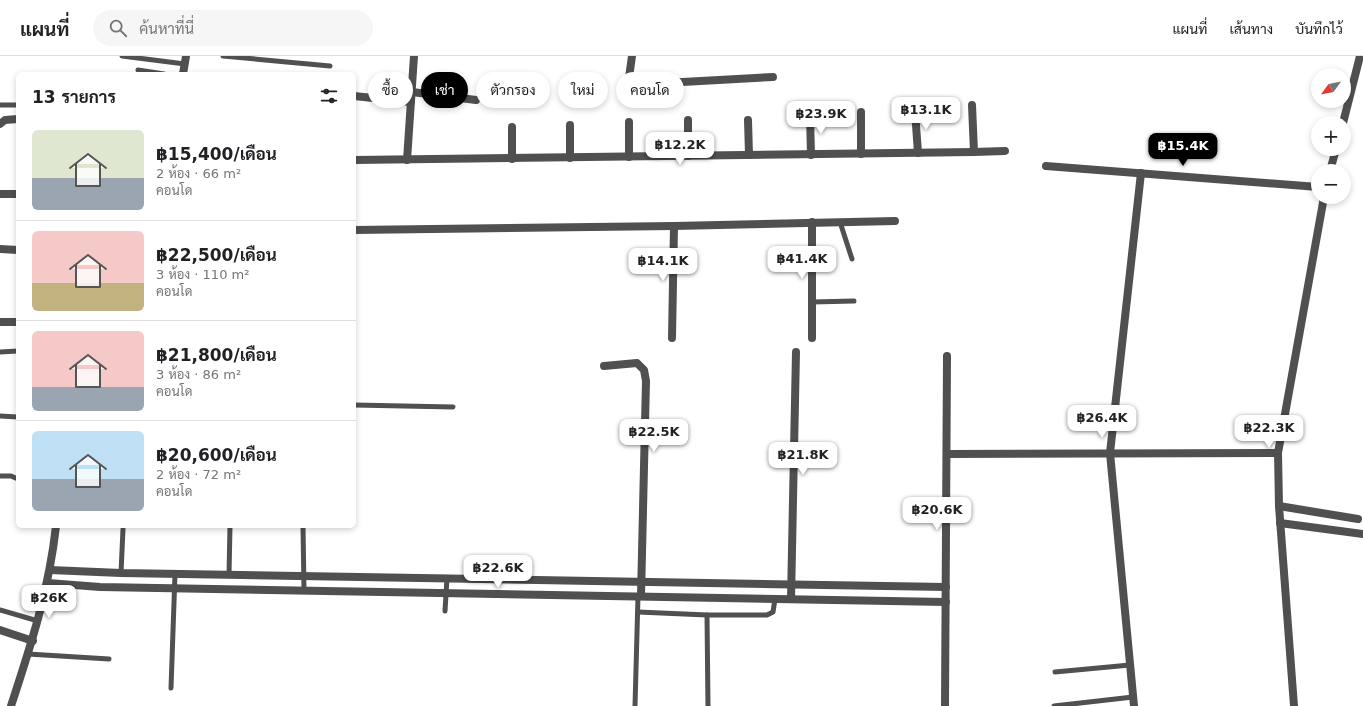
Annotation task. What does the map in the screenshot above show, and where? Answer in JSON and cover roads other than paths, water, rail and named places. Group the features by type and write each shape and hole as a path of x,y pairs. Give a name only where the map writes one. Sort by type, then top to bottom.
{"street":[{"path":"413,74 414,56"},
{"path":"632,56 628,85 773,77"},
{"path":"1344,116 1360,56"},
{"path":"183,72 186,60"},
{"path":"413,92 476,100"},
{"path":"356,96 368,97"},
{"path":"972,105 974,152"},
{"path":"407,160 411,108"},
{"path":"915,111 918,153"},
{"path":"861,112 861,154"},
{"path":"810,115 811,155"},
{"path":"0,124 5,120 16,119"},
{"path":"688,120 688,156"},
{"path":"748,120 749,155"},
{"path":"629,122 629,157"},
{"path":"570,125 570,158"},
{"path":"512,127 512,159"},
{"path":"356,160 811,155 1005,151"},
{"path":"1046,166 1311,186"},
{"path":"1134,706 1110,454 1141,173"},
{"path":"0,194 16,194"},
{"path":"1294,706 1280,523 1278,453 1323,204"},
{"path":"356,230 674,226 895,221"},
{"path":"812,222 812,338"},
{"path":"672,338 674,226"},
{"path":"0,250 16,250"},
{"path":"0,322 16,322"},
{"path":"791,599 796,352"},
{"path":"946,706 947,356"},
{"path":"604,366 637,364 644,370 646,381 642,581 640,596"},
{"path":"947,454 1278,453"},
{"path":"1279,506 1358,519"},
{"path":"1280,523 1363,534"},
{"path":"11,706 33,640 48,583 56,528"},
{"path":"50,570 93,573 946,587"},
{"path":"93,573 93,586"},
{"path":"405,592 406,578"},
{"path":"520,579 520,594"},
{"path":"48,583 93,586 175,588 946,602"},
{"path":"0,630 33,640"}],"lane":[{"path":"122,56 186,60"},
{"path":"223,56 330,66"},
{"path":"138,70 151,72"},
{"path":"0,105 16,104"},
{"path":"840,222 852,259"},
{"path":"812,302 854,301"},
{"path":"0,352 16,350"},
{"path":"356,405 453,407"},
{"path":"0,416 16,417"},
{"path":"0,476 11,476 16,478"},
{"path":"229,575 230,528"},
{"path":"303,528 304,590"},
{"path":"121,573 123,529"},
{"path":"171,688 175,574"},
{"path":"445,611 447,578"},
{"path":"635,706 638,612 640,596"},
{"path":"638,612 707,615 767,615 773,612 775,599"},
{"path":"0,610 38,621"},
{"path":"707,615 708,706"},
{"path":"28,654 109,659"},
{"path":"1055,672 1130,665"},
{"path":"1054,706 1133,697"}]}
